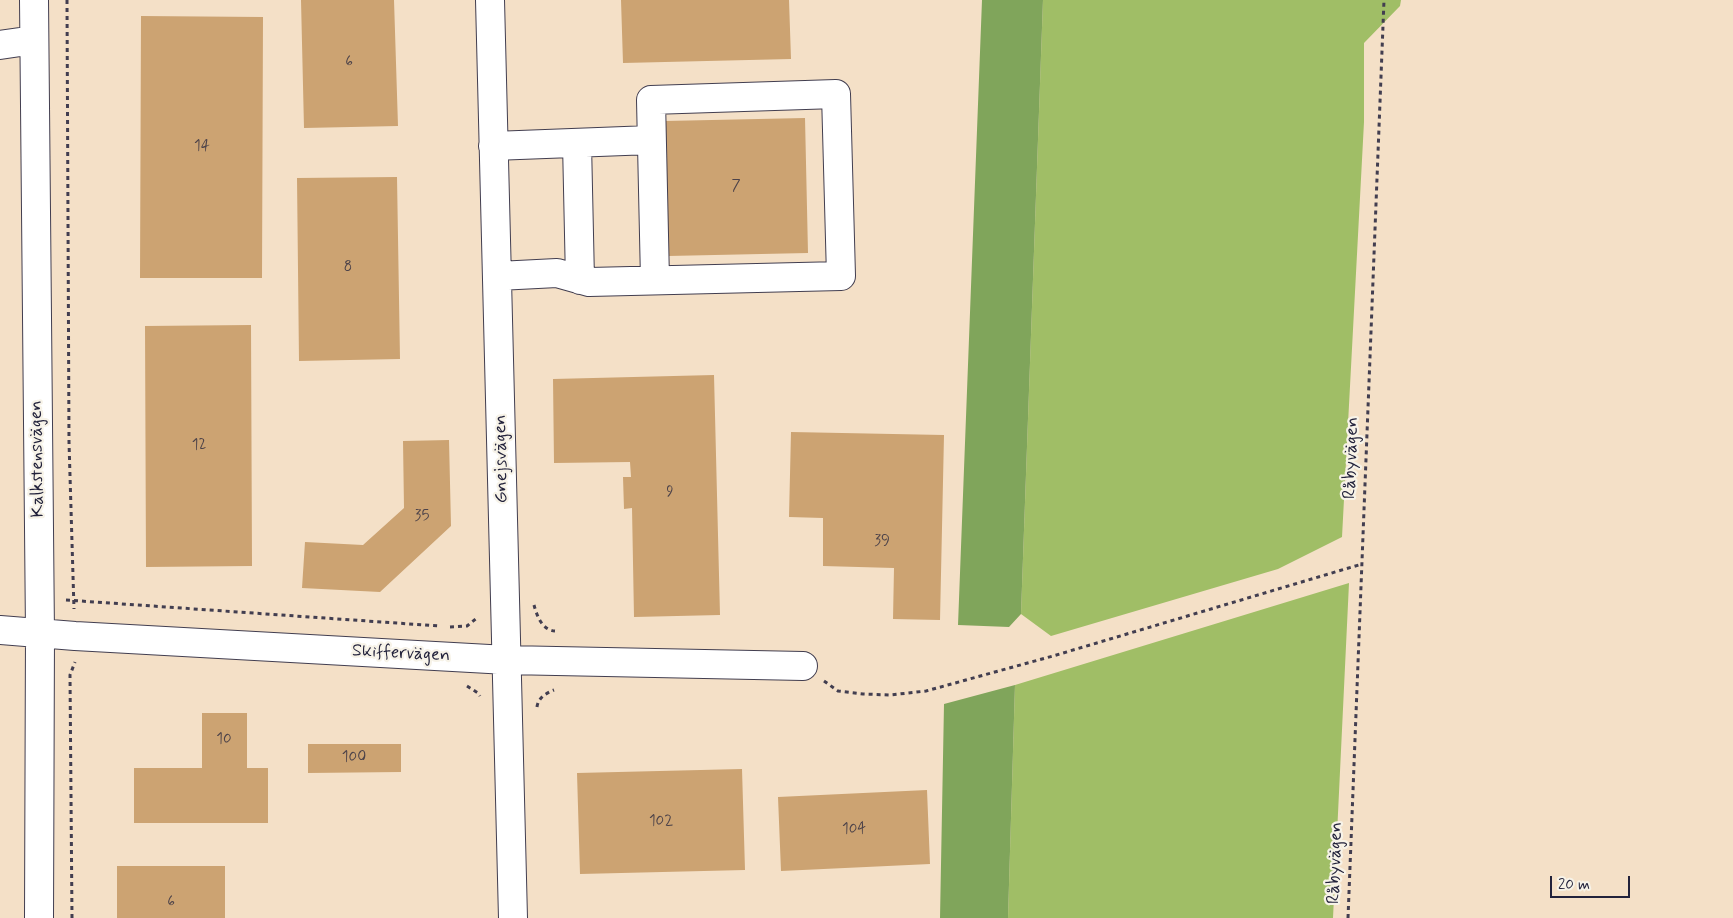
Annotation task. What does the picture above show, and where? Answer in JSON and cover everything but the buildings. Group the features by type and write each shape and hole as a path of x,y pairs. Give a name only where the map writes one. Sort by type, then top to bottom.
{"street":[{"name":"Kalkstensvägen","path":"34,0 40,633 39,918"},
{"name":"Gnejsvägen","path":"490,0 513,918"},
{"path":"4,45 34,40"},
{"path":"498,276 556,274 589,282 841,276 836,94 651,100 655,280"},
{"path":"494,146 651,140"},
{"path":"577,143 580,280"},
{"name":"Skiffervägen","path":"0,630 75,636 508,660 803,666"}],"path":[{"path":"67,0 69,442 75,620 75,662 70,675 72,918"},
{"name":"Råbyvägen","path":"1348,918 1384,0"},
{"path":"803,666 838,691 890,695 926,691 1053,656 1362,564"},
{"path":"534,598 534,607 540,622 550,631 564,632 564,689 555,689 545,693 537,704 538,714"},
{"path":"65,600 453,627 467,626 480,615"},
{"path":"65,662 75,662"},
{"path":"461,686 468,686 478,693 481,700"}],"green space":[{"path":"982,0 1043,0 1021,614 1009,627 958,625"},
{"path":"1043,0 1401,0 1400,6 1364,43 1364,122 1342,537 1278,569 1051,636 1021,614"},
{"path":"1349,583 1333,918 1008,918 1015,685"},
{"path":"1015,685 1008,918 940,918 944,704"}]}
